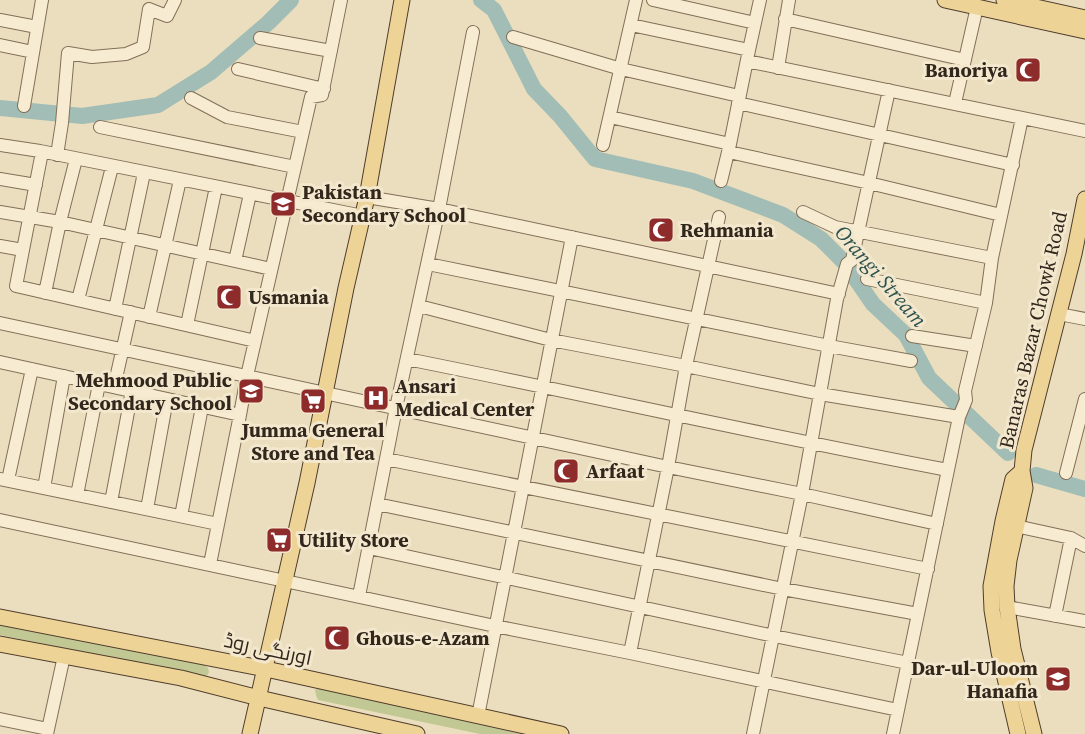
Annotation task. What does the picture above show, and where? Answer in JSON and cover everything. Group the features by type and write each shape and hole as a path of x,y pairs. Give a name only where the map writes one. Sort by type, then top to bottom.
{"main road":[{"path":"250,734 307,483 367,197 402,0"},
{"path":"945,0 977,7 1059,13 1085,31"},
{"path":"1004,0 1085,18"},
{"name":"Banaras Bazar Chowk Road","path":"1034,734 1013,649 1006,586 1009,560 1025,488 1022,471 1024,450 1059,314 1079,255 1085,199"},
{"name":"Banaras Bazar Chowk Road","path":"1018,734 999,652 992,610 991,586 1013,479 1022,471"},
{"name":"اورنگی روڈ","path":"0,617 266,669 561,734"},
{"path":"0,644 181,678 417,734"}],"street":[{"path":"24,106 42,0"},
{"path":"57,155 68,53 92,57 126,54 143,47 149,9 167,16 175,0"},
{"path":"210,564 247,376 271,269 311,97 322,95 324,89 341,0"},
{"path":"603,145 636,0"},
{"path":"653,0 755,23"},
{"path":"721,181 760,0"},
{"path":"778,68 789,0"},
{"path":"955,104 977,7"},
{"path":"785,19 965,60"},
{"path":"0,20 37,27"},
{"path":"631,25 748,55 778,68 1085,131"},
{"path":"359,596 396,408 428,264 473,32"},
{"path":"513,37 621,69 879,136 1013,165"},
{"path":"260,38 331,51"},
{"path":"0,45 33,52"},
{"path":"238,69 324,89"},
{"path":"753,734 802,494 838,296 847,264 852,260 889,90"},
{"path":"191,98 227,117 303,132"},
{"path":"610,117 1001,215"},
{"path":"893,734 958,417 966,400 965,391 986,303 992,258 1022,118"},
{"path":"100,127 295,167"},
{"path":"0,145 363,216"},
{"path":"42,152 16,286 255,341"},
{"path":"45,293 76,159"},
{"path":"78,300 112,167"},
{"path":"115,309 144,173"},
{"path":"0,179 36,185"},
{"path":"149,317 180,180"},
{"path":"186,325 216,188"},
{"path":"235,261 250,194"},
{"path":"367,197 439,209 838,296"},
{"path":"0,212 60,222 271,269"},
{"path":"803,212 835,227 992,258"},
{"path":"630,653 686,366 719,217"},
{"path":"478,716 572,237"},
{"path":"0,246 23,250"},
{"path":"428,264 829,346 911,360"},
{"path":"867,279 986,303"},
{"path":"419,306 551,340 820,394 958,417"},
{"path":"114,387 131,312"},
{"path":"1059,314 1085,319"},
{"path":"0,323 937,524"},
{"path":"912,336 976,346"},
{"path":"407,359 811,444 948,470"},
{"path":"0,362 240,415"},
{"path":"32,369 4,479 218,524"},
{"path":"44,488 64,376"},
{"path":"77,495 99,384"},
{"path":"111,502 132,391"},
{"path":"147,509 167,399"},
{"path":"1066,473 1085,399"},
{"path":"181,516 202,407"},
{"path":"386,459 928,568"},
{"path":"377,504 783,589 918,614"},
{"path":"0,520 898,710"},
{"path":"1016,526 1071,538 1085,546"},
{"path":"1055,616 1071,538"},
{"path":"369,548 908,663"},
{"path":"1007,607 1085,621"},
{"path":"0,719 47,732 64,656"}],"green space":[{"path":"0,623 204,665 209,672 207,676 202,677 0,635"},
{"path":"319,688 541,734 480,734 318,700 315,690"}],"waterway":[{"name":"Orangi Stream","path":"0,108 82,116 158,105 211,72 291,0"},
{"name":"Orangi Stream","path":"481,0 494,10 534,89 560,116 595,159 693,181 783,215 821,239 844,262 873,304 906,335 929,378 1008,453"},
{"name":"Orangi Stream","path":"1036,475 1085,489"}],"place":[{"name":"Banoriya","path":"1028,70"},
{"name":"Pakistan Secondary School","path":"283,204"},
{"name":"Rehmania","path":"661,230"},
{"name":"Usmania","path":"229,297"},
{"name":"Mehmood Public Secondary School","path":"251,391"},
{"name":"Ansari Medical Center","path":"376,398"},
{"name":"Jumma General Store and Tea","path":"313,401"},
{"name":"Arfaat","path":"566,471"},
{"name":"Utility Store","path":"279,540"},
{"name":"Ghous-e-Azam","path":"337,638"},
{"name":"Dar-ul-Uloom Hanafia","path":"1058,679"}]}
